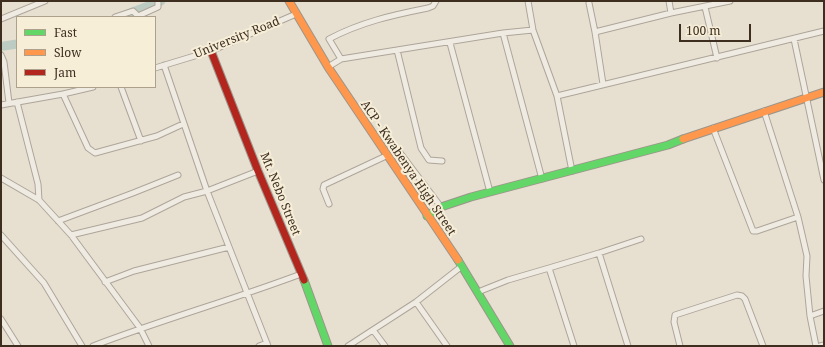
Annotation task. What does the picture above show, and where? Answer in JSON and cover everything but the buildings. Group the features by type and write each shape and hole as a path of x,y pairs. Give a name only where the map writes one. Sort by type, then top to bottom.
{"street":[{"path":"1,19 45,1"},
{"name":"ACP - Kwabenya High Street","path":"289,1 328,67 386,156 462,266 510,346"},
{"path":"341,59 329,39 348,29 382,17 428,8 433,6 436,1"},
{"path":"528,1 533,30 556,96 572,171"},
{"path":"669,1 671,13"},
{"path":"596,32 671,13 730,1"},
{"path":"120,16 135,13 138,16 158,8 158,3"},
{"path":"589,3 596,32 603,84"},
{"path":"705,7 717,58"},
{"name":"University Road","path":"156,68 211,51 296,14"},
{"path":"328,67 341,59 503,33 533,30"},
{"path":"556,96 824,31"},
{"path":"503,33 542,179"},
{"path":"794,39 824,180"},
{"path":"450,42 490,192"},
{"path":"396,50 421,148 429,160 442,161"},
{"name":"Mt. Nebo Street","path":"211,51 258,171 301,274 328,346"},
{"path":"1,55 4,62 9,103"},
{"path":"164,65 207,191 268,345 260,346"},
{"path":"1,105 89,88"},
{"path":"121,88 140,141"},
{"path":"427,216 441,207 490,192 668,145 713,128 824,92"},
{"path":"64,94 91,152 95,153 157,136 183,124"},
{"path":"17,102 38,184 39,200"},
{"path":"764,111 798,217 807,256 806,276 810,316 816,346"},
{"path":"713,128 753,231 798,217"},
{"path":"398,150 441,207"},
{"path":"329,204 322,189 324,185 386,156"},
{"path":"71,235 131,221 184,197 207,191 258,171"},
{"path":"58,221 178,175"},
{"path":"1,178 39,200 71,235 140,328 150,346"},
{"path":"1,235 44,283 82,346"},
{"path":"478,292 508,280 641,239"},
{"path":"106,282 134,271 229,247"},
{"path":"599,253 628,346"},
{"path":"348,346 416,302 462,266"},
{"path":"549,268 574,346"},
{"path":"93,346 140,328 248,294 301,274"},
{"path":"680,346 674,322 675,315 737,295 742,296 745,299 763,346"},
{"path":"416,302 447,346"},
{"path":"810,316 824,312"},
{"path":"1,319 18,346"},
{"path":"373,330 385,346"},
{"path":"820,346 824,344"}],"waterway":[{"path":"125,15 161,1"},
{"path":"4,46 16,44"}],"traffic: fast":[{"path":"427,216 441,207 471,197 668,145 683,139"},
{"path":"458,260 510,346"},
{"path":"304,280 328,346"}],"traffic: slow":[{"path":"289,1 328,67 458,260"},
{"path":"683,139 824,92"}],"traffic: jam":[{"path":"211,51 258,171 304,280"}]}
